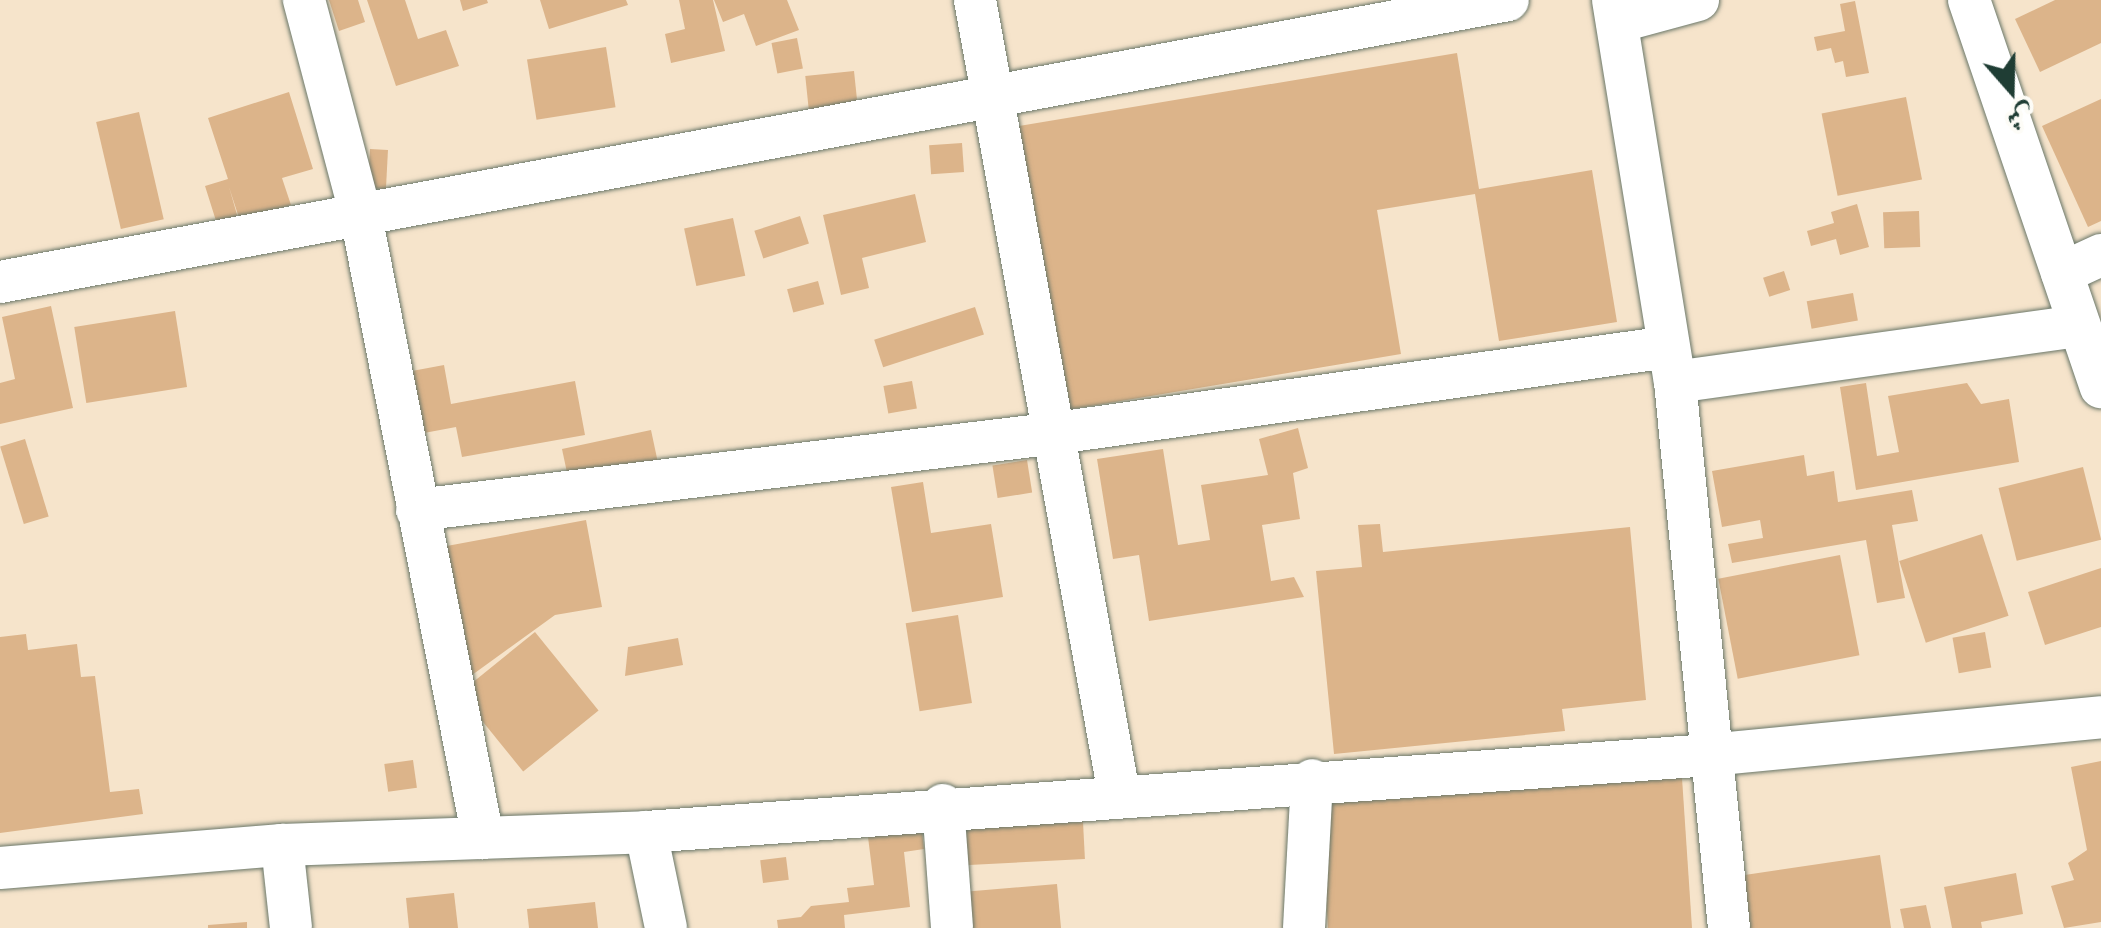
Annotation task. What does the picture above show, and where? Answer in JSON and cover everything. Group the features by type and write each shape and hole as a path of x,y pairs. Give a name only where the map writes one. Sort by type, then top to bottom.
{"street":[{"path":"304,0 361,216 484,838"},
{"path":"975,0 1119,794"},
{"path":"0,282 1508,0"},
{"path":"1698,0 1615,11 1671,365 1729,928"},
{"path":"1970,0 2101,387"},
{"path":"2062,273 2101,255"},
{"path":"417,510 1056,433 1671,365 2079,326"},
{"path":"0,868 282,845 646,832 943,805 1710,755 2101,718"},
{"path":"1304,928 1312,780"},
{"path":"943,805 952,928"},
{"path":"646,832 666,928"},
{"path":"282,845 291,928"}],"building":[{"path":"329,0 358,0 365,22 339,31"},
{"path":"367,0 405,0 418,39 446,30 459,66 396,86"},
{"path":"460,0 487,0 488,3 463,11"},
{"path":"540,0 626,0 628,5 549,29"},
{"path":"679,0 713,0 725,51 671,63 665,34 685,29"},
{"path":"714,0 787,0 799,30 756,46 744,14 723,22"},
{"path":"2055,0 2101,0 2101,43 2040,72 2015,19"},
{"path":"1855,1 1869,73 1846,77 1843,61 1835,63 1831,48 1817,51 1814,37 1845,31 1840,4"},
{"path":"797,38 803,68 777,73 771,43"},
{"path":"606,47 616,107 537,120 527,60"},
{"path":"1457,53 1479,189 1592,170 1617,322 1499,341 1475,194 1377,210 1401,354 1067,410 1019,126"},
{"path":"854,71 858,107 809,112 805,76"},
{"path":"289,92 313,169 282,178 291,205 240,221 229,187 238,218 217,224 205,186 228,179 208,118"},
{"path":"1906,97 1922,179 1838,196 1822,113"},
{"path":"2101,99 2101,221 2088,227 2042,126"},
{"path":"139,112 164,219 121,229 96,122"},
{"path":"962,143 964,172 931,174 929,145"},
{"path":"370,149 388,150 386,189 368,188"},
{"path":"915,194 926,242 862,258 869,288 841,295 823,215"},
{"path":"1857,204 1869,247 1840,255 1836,239 1811,246 1807,231 1834,223 1831,212"},
{"path":"1919,211 1920,247 1884,248 1883,212"},
{"path":"800,216 809,244 763,258 754,231"},
{"path":"733,218 745,276 696,286 684,228"},
{"path":"1784,271 1790,290 1769,297 1763,278"},
{"path":"818,281 824,304 793,312 787,289"},
{"path":"1853,293 1858,321 1812,329 1807,301"},
{"path":"51,306 73,408 0,424 0,383 15,379 2,317"},
{"path":"975,307 984,335 883,367 874,340"},
{"path":"175,311 187,387 86,403 74,327"},
{"path":"444,365 451,404 575,381 585,435 462,457 456,427 408,436 396,374"},
{"path":"912,381 917,409 888,414 883,386"},
{"path":"1866,383 1877,456 1899,452 1888,396 1967,383 1981,404 2009,399 2019,462 1856,490 1840,387"},
{"path":"1298,428 1308,468 1293,473 1300,519 1262,525 1271,581 1294,577 1304,597 1149,621 1139,555 1113,559 1097,459 1163,449 1178,545 1210,540 1201,485 1268,475 1259,439"},
{"path":"651,430 658,463 569,482 562,449"},
{"path":"25,439 49,516 24,524 0,447"},
{"path":"1804,455 1807,476 1834,471 1838,502 1912,490 1918,521 1892,525 1905,598 1877,603 1866,540 1732,563 1728,544 1763,538 1760,520 1722,527 1712,471"},
{"path":"1027,460 1032,493 998,498 992,465"},
{"path":"2083,467 2101,540 2017,561 1999,488"},
{"path":"923,482 931,533 991,524 1003,597 912,612 891,487"},
{"path":"586,520 602,607 555,615 461,683 436,548"},
{"path":"1380,524 1383,552 1630,527 1646,700 1562,709 1565,731 1334,754 1316,571 1362,567 1358,525"},
{"path":"1982,534 2009,616 1926,643 1899,561"},
{"path":"1840,555 1859,655 1738,679 1718,579"},
{"path":"2101,568 2101,627 2045,645 2028,592"},
{"path":"958,615 972,703 920,711 906,623"},
{"path":"535,632 599,710 523,772 460,693"},
{"path":"1985,632 1991,667 1959,673 1953,638"},
{"path":"26,634 28,650 77,644 81,677 95,676 110,792 139,789 143,814 0,833 0,637"},
{"path":"678,638 683,665 625,676 628,647"},
{"path":"413,760 417,788 388,792 384,764"},
{"path":"2101,761 2101,922 2064,928 2051,886 2074,880 2068,863 2087,850 2071,767"},
{"path":"1682,778 1692,928 1328,928 1320,804"},
{"path":"920,814 924,849 904,852 910,907 844,915 845,928 778,928 777,920 801,917 811,906 849,902 847,888 874,885 866,821"},
{"path":"1083,822 1085,859 964,865 962,828"},
{"path":"1880,855 1891,928 1746,928 1738,876"},
{"path":"786,857 789,880 763,883 760,860"},
{"path":"2016,873 2023,914 1981,922 1982,928 1952,928 1944,887"},
{"path":"1057,884 1061,928 966,928 962,892"},
{"path":"454,893 458,928 409,928 406,898"},
{"path":"595,902 598,928 529,928 527,909"},
{"path":"1926,905 1931,928 1904,928 1900,909"},
{"path":"247,922 247,928 208,928 208,925"}]}
